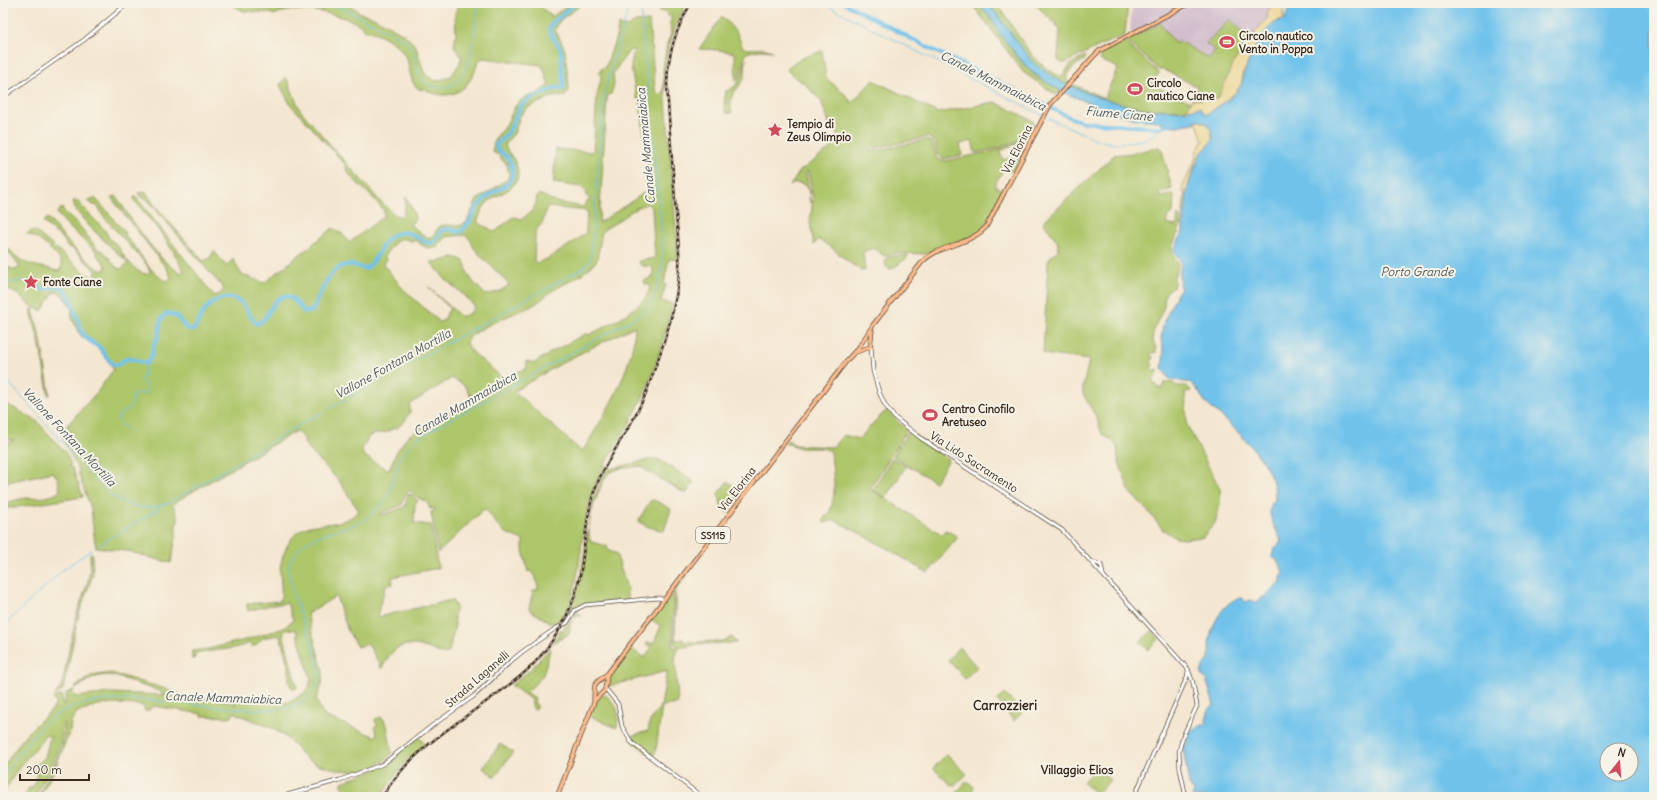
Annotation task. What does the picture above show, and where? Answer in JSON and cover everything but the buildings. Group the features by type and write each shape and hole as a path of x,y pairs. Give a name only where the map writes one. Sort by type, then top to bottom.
{"main road":[{"name":"Via Elorina","path":"608,673 926,258 971,239 986,227 1050,105 1099,51 1190,3"},
{"path":"871,344 871,334 878,320"},
{"path":"865,349 863,347 863,342 868,340 871,344"},
{"path":"853,354 865,349 871,344"},
{"path":"557,797 594,702 595,685 608,673"},
{"path":"594,702 605,687 608,673"},
{"path":"599,682 602,682 605,687"},
{"path":"595,690 601,693"}],"street":[{"path":"3,97 84,40 128,3"},
{"name":"Via Lido Sacramento","path":"871,344 874,375 879,392 890,412 900,423 922,439 1056,525 1104,576"},
{"path":"865,349 873,361"},
{"path":"1090,561 1101,566 1104,576 1188,670 1191,676 1196,708 1183,736 1179,751 1180,769 1186,797"},
{"name":"Strada Laganelli","path":"280,797 340,780 383,764 433,725 474,696 516,656 556,628 567,623 571,615 579,608 585,606 650,599 663,600"},
{"path":"1134,797 1187,677 1188,670"},
{"path":"1187,677 1191,676"},
{"path":"1182,687 1191,676"},
{"path":"1186,683 1193,683"},
{"path":"605,687 619,707 622,726 631,742 702,797"},
{"path":"601,693 613,699"}],"shaded area":[{"path":"1132,3 1273,3 1268,11 1267,19 1248,40 1209,59 1179,41 1175,44 1138,36 1130,32"}],"green space":[{"path":"230,3 346,3 360,13 373,17 404,34 416,46 423,70 426,75 436,81 452,75 460,63 461,56 454,46 456,34 455,14 458,3 537,3 550,15 550,18 572,3 584,3 560,20 555,30 565,51 569,89 565,96 551,97 527,108 520,116 514,134 505,143 507,150 516,164 518,174 517,180 510,188 487,203 482,209 477,222 495,232 512,218 522,219 528,214 533,209 539,194 556,202 584,207 585,203 589,201 589,199 586,195 587,192 581,187 553,183 556,149 593,152 597,95 601,79 600,72 601,69 606,66 617,34 618,25 628,27 635,22 649,21 655,88 657,94 664,93 663,70 667,43 671,35 670,23 672,16 668,16 665,11 660,11 660,7 664,3 687,3 671,39 665,71 678,260 669,259 664,283 666,285 661,301 673,304 661,346 652,374 641,400 630,423 612,451 593,491 588,508 574,590 569,607 561,623 556,626 531,611 529,608 533,591 538,589 537,581 531,571 528,572 523,550 523,540 502,530 484,509 438,553 431,512 435,510 434,508 430,509 427,502 418,498 410,491 408,491 405,495 402,505 379,514 382,515 405,507 408,494 412,495 418,501 415,504 414,523 431,525 438,568 392,577 393,584 386,585 379,608 378,617 452,600 456,607 454,616 455,624 449,652 445,654 419,646 405,645 399,647 390,655 382,669 368,644 357,647 348,631 336,596 307,614 323,671 322,685 316,700 324,716 376,737 377,734 375,727 377,726 375,719 382,717 387,725 392,754 385,760 370,768 354,771 345,771 319,765 307,759 287,738 278,732 234,712 232,717 202,716 202,714 154,706 146,712 142,705 96,705 86,710 77,712 71,721 70,731 53,773 39,797 37,797 60,751 65,732 65,723 63,723 60,743 53,762 34,797 24,797 29,788 33,787 37,775 35,773 39,762 45,758 50,736 44,735 38,746 18,768 3,794 3,767 27,733 53,709 56,703 53,698 62,695 63,704 65,704 66,693 74,690 72,693 76,697 110,693 166,695 157,690 122,678 107,675 94,678 77,688 74,688 91,676 111,673 176,692 183,696 233,702 234,705 236,702 233,700 208,698 241,698 262,702 289,702 303,694 309,687 311,679 296,630 288,629 283,633 297,688 293,689 289,683 289,670 279,635 263,638 255,646 252,646 250,643 237,647 196,654 192,660 192,651 208,649 249,639 284,628 293,620 287,603 266,606 248,611 247,604 280,601 280,575 282,559 289,543 297,533 306,527 348,519 359,511 339,481 312,453 304,443 305,440 296,431 180,499 173,505 179,521 176,524 176,537 171,563 126,551 95,547 96,544 91,509 78,472 79,471 61,432 98,391 113,368 98,348 81,336 72,318 71,307 61,293 54,292 42,311 30,305 17,294 3,287 3,265 15,270 20,267 6,249 8,248 20,259 30,264 57,271 60,270 62,265 53,251 36,238 27,234 31,231 35,231 86,274 95,277 96,271 72,248 67,247 64,240 43,222 48,218 79,253 100,270 105,270 106,265 97,255 96,251 72,230 58,215 57,212 62,208 65,213 82,229 95,246 99,250 103,251 117,268 121,269 128,263 88,225 76,210 73,201 79,201 82,207 105,230 109,238 117,245 126,259 138,271 145,274 150,273 147,265 102,215 99,208 90,203 88,200 95,198 114,221 124,230 126,237 151,269 162,279 168,281 171,277 167,269 113,200 113,197 116,196 155,251 165,261 182,273 184,271 173,251 134,200 134,197 136,197 214,296 220,294 224,289 146,198 142,198 138,193 146,192 153,203 203,261 209,259 214,251 226,266 233,259 241,274 264,283 333,228 339,233 342,233 349,243 384,216 384,211 354,180 348,173 345,164 290,104 280,85 286,77 300,110 378,199 394,214 402,217 406,197 414,213 415,219 410,225 430,238 440,226 459,226 466,223 477,200 508,179 509,175 507,164 499,155 492,152 495,139 507,123 516,105 525,97 537,94 549,85 541,65 483,58 478,62 473,76 460,91 445,95 437,94 424,88 421,90 417,88 412,81 407,60 403,52 387,38 379,34 365,31 361,25 341,17 317,11 293,10 274,15 270,13 243,11","holes":["634,50 631,70 637,99 640,99 650,189 599,223 607,99 608,95 611,94 614,85 613,73 629,51","648,204 652,208 655,258 639,261 638,263 643,266 651,266 653,269 653,276 644,281 645,284 649,284 649,292 636,307 616,321 589,335 587,333 535,363 526,361 527,366 525,370 518,371 505,380 472,352 466,343 475,333 494,322 530,307 593,265 597,260 602,232 641,206","548,207 587,211 586,232 562,250 536,263 534,261 535,235 537,229 543,222 546,209","467,236 482,258 501,275 509,285 500,291 486,295 471,279 464,261 452,257 446,260 431,262 446,280 465,296 474,306 469,314 460,316 428,287 450,308 445,319 440,322 403,289 383,264 386,260 385,255 394,243 403,238 411,241 415,240 423,246 429,248 436,248 445,237","635,326 629,360 623,376 600,423 582,452 514,391 569,359","452,378 464,385 473,400 460,404 452,411 437,418 408,436 397,451 389,469 384,468 363,455 362,449 369,436 397,428 404,422 410,412 410,404"]},
{"path":"967,3 978,3 1027,68 1039,78 1061,90 1056,95 1023,72 975,8"},
{"path":"988,3 997,3 1025,45 1041,64 1051,71 1062,77 1070,65 1085,56 1085,60 1073,67 1069,72 1066,79 1071,84 1104,98 1118,68 1100,60 1100,54 1124,41 1159,73 1152,85 1191,102 1186,110 1154,110 1116,103 1081,91 1051,77 1033,63"},
{"path":"1034,3 1128,3 1125,34 1120,38 1114,39 1065,63 1061,63 1058,60 1060,29"},
{"path":"722,16 737,33 743,48 762,48 773,51 760,50 746,53 738,79 736,81 735,53 719,50 699,49"},
{"path":"1230,19 1248,39 1254,33 1257,36 1250,44 1241,48 1242,50 1234,62 1222,92 1215,100 1192,99 1198,87 1162,69 1160,71 1126,40 1135,35 1139,35 1140,33 1160,23 1175,44 1179,41 1209,59 1215,50 1206,44"},
{"path":"822,51 826,78 845,94 852,103 873,80 938,113 995,102 1033,121 1034,126 1027,139 1021,139 998,148 975,153 972,141 960,144 962,155 943,159 937,154 935,142 928,137 870,149 870,152 926,140 932,142 937,157 941,161 945,161 994,151 1020,141 1025,141 1000,151 1003,160 1019,156 1023,148 1025,148 1013,173 1004,168 994,186 1004,191 986,225 978,233 967,239 927,254 896,253 884,256 874,248 863,252 865,271 852,265 824,242 818,239 814,245 810,222 813,199 808,171 806,172 809,192 804,185 800,183 792,184 790,186 800,171 839,142 836,132 829,123 821,101 804,83 787,70 798,60"},
{"path":"746,59 744,78 732,97 732,113 726,113 724,106 726,91 735,86 738,82"},
{"path":"1159,147 1162,150 1172,189 1159,193 1161,197 1174,194 1173,213 1168,215 1166,224 1175,226 1177,224 1178,215 1181,223 1172,247 1173,255 1178,263 1177,271 1174,276 1174,285 1165,294 1164,306 1153,332 1153,342 1156,347 1156,352 1150,354 1153,357 1151,369 1153,371 1159,369 1153,381 1158,388 1162,388 1164,383 1173,383 1177,386 1187,386 1191,391 1185,392 1187,425 1220,489 1220,504 1215,523 1203,537 1183,539 1176,538 1162,529 1148,511 1130,493 1118,459 1117,447 1114,442 1102,434 1096,417 1083,394 1083,387 1089,360 1043,354 1048,263 1050,257 1059,249 1057,241 1043,222 1114,155 1133,153"},
{"path":"908,255 907,258 893,268 890,269 886,267 886,258"},
{"path":"32,309 35,309 33,310 41,340 50,395 48,395 39,341 31,311"},
{"path":"3,402 37,421 65,451 71,464 69,467 72,467 83,497 3,509 3,503 25,498 40,498 60,491 58,479 53,472 3,483 3,446 14,440 3,439"},
{"path":"887,410 907,430 870,489 941,534 943,534 946,530 958,537 928,573 882,545 834,520 825,523 823,522 825,516 828,516 834,491 831,451 820,448 801,448 785,444 788,440 795,445 833,447 843,435 859,439"},
{"path":"909,431 948,459 935,482 893,456"},
{"path":"656,458 692,480 693,483 686,494 645,470 642,466 618,469 608,473 590,516 593,499 607,467 610,469"},
{"path":"892,458 906,466 886,498 873,490"},
{"path":"727,482 745,491 728,513 721,507 720,498 717,495"},
{"path":"654,500 671,509 664,531 646,526 638,521 650,501"},
{"path":"590,519 589,535 591,542 607,546 608,551 616,553 627,588 627,600 582,605 572,612 564,624 574,599 581,574"},
{"path":"92,553 93,574 79,614 63,690 55,695 61,687 77,614 89,579 90,554"},
{"path":"688,572 686,578 675,593 676,640 683,639 684,642 723,641 732,637 736,643 699,644 679,648 675,658 678,704 662,706 656,750 654,756 652,757 636,744 630,736 648,731 650,721 661,706 667,671 610,686 607,683 609,674 631,646 633,650 644,658 652,647 646,644 648,642 652,644 661,626 652,620 644,629 670,595 674,601 672,623 673,648 678,647 675,644 674,639 675,600 672,592"},
{"path":"577,611 582,616 575,617 571,621 569,634 553,643 561,629 564,631 566,628 563,627 567,626"},
{"path":"1152,631 1159,639 1148,650 1140,642"},
{"path":"551,647 543,675 527,692 535,698 534,702 538,707 534,710 530,699 511,685 531,669"},
{"path":"959,647 977,667 965,679 948,660"},
{"path":"1004,693 1023,712 1014,721 997,700"},
{"path":"603,694 611,700 617,708 618,723 616,728 590,716 599,696"},
{"path":"419,737 425,745 405,763 380,797 343,797 342,782 379,768"},
{"path":"500,744 513,752 495,777 483,768"},
{"path":"947,754 967,774 955,785 951,785 933,768"},
{"path":"1096,767 1110,780 1097,795 1083,782"},
{"path":"966,782 969,782 973,786 973,790 967,797 955,797 955,794"}],"sand":[{"path":"1277,3 1284,3 1283,16 1285,19 1279,20 1244,71 1241,85 1235,93 1208,114 1190,110 1186,111 1192,99 1201,100 1210,97 1215,100 1219,96 1234,62 1244,47 1250,44 1257,36 1254,33 1267,19 1268,11 1272,5 1275,7"},
{"path":"1198,120 1206,123 1211,130 1213,139 1200,154 1190,180 1183,223 1182,217 1185,191 1182,192 1183,185 1194,164 1197,150 1203,141 1197,123 1193,123"}],"water":[{"name":"Porto Grande","path":"978,3 988,3 1033,63 1059,81 1097,97 1141,109 1186,111 1200,107 1204,113 1208,114 1235,94 1242,83 1248,62 1260,38 1271,26 1278,21 1286,19 1288,9 1297,3 1654,3 1654,797 1192,797 1194,791 1189,785 1183,746 1187,745 1187,740 1185,738 1191,731 1197,727 1207,724 1206,720 1209,709 1214,705 1206,679 1202,676 1202,671 1205,663 1209,660 1209,641 1214,625 1221,612 1231,602 1243,598 1244,602 1252,600 1257,603 1258,600 1264,597 1281,581 1281,577 1284,573 1277,560 1272,557 1274,549 1281,540 1270,514 1270,509 1275,500 1274,488 1264,463 1246,440 1208,405 1190,382 1170,380 1162,368 1164,353 1161,339 1164,321 1178,292 1181,289 1179,284 1181,281 1179,276 1181,264 1180,259 1175,254 1174,250 1183,232 1188,186 1200,154 1213,139 1211,130 1206,123 1198,120 1193,123 1177,126 1166,125 1158,121 1136,119 1106,110 1063,92 1044,81 1028,69 1000,34 990,17"}],"waterway":[{"path":"243,3 252,5 315,4 342,8 401,38 411,48 419,74 423,81 426,84 435,87 451,85 459,79 466,68 473,40 478,3"},
{"name":"Fiume Ciane","path":"33,284 44,290 54,287 60,287 64,290 71,301 84,336 101,349 109,361 115,365 126,359 134,359 147,363 151,357 154,344 158,337 161,319 167,313 176,316 187,329 193,330 207,307 215,301 225,298 235,299 240,302 257,324 265,318 275,302 284,296 292,298 304,312 312,311 325,283 335,270 341,266 351,265 365,269 374,260 388,239 399,233 406,233 428,243 433,243 441,231 447,229 460,232 470,221 476,208 492,193 509,183 512,174 510,162 507,157 497,150 496,145 508,133 520,107 527,100 555,88 563,89 560,48 552,37 549,29 553,22 576,3"},
{"name":"Vallone Fontana Mortilla","path":"3,376 106,491 122,502 130,505 147,508 156,507 174,500 301,424 581,269 590,261 591,254 604,94 630,3"},
{"name":"Canale Mammaiabica","path":"3,776 33,735 40,728 56,715 75,706 98,701 150,700 227,708 271,710 292,707 305,700 316,688 318,676 317,661 293,594 290,578 289,564 299,549 311,539 359,523 378,508 387,496 401,457 419,437 635,318 650,303 658,287 663,247 641,3"},
{"name":"Canale Mammaiabica","path":"822,3 1042,115"},
{"name":"Fiume Ciane","path":"844,3 927,47 1082,122 1161,128 1170,122"},
{"path":"1285,3 1283,12 1286,19"},
{"name":"Canale Mammaiabica","path":"1045,117 1098,140 1115,144 1148,139 1161,128"},
{"path":"3,283 28,281"},
{"path":"129,431 118,421 119,415 128,409 132,404 133,395 136,393 146,394 148,389 141,380 144,374 145,364"},
{"path":"99,545 157,510 159,507"},
{"path":"3,626 64,569 91,550"}],"railway":[{"path":"382,797 405,766 419,753 447,729 514,681 532,665 556,636 574,597 580,576 588,515 593,495 598,481 635,417 652,378 666,337 676,296 679,274 679,248 667,83 671,51 681,22 691,3"}],"place":[{"name":"Circolo nautico Vento in Poppa","path":"1227,42"},
{"name":"Circolo nautico Ciane","path":"1135,89"},
{"name":"Tempio di Zeus Olimpio","path":"775,130"},
{"name":"Fonte Ciane","path":"31,282"},
{"name":"Centro Cinofilo Aretuseo","path":"930,415"}],"district":[{"name":"Carrozzieri","path":"1005,705"},
{"name":"Villaggio Elios","path":"1077,770"}]}
